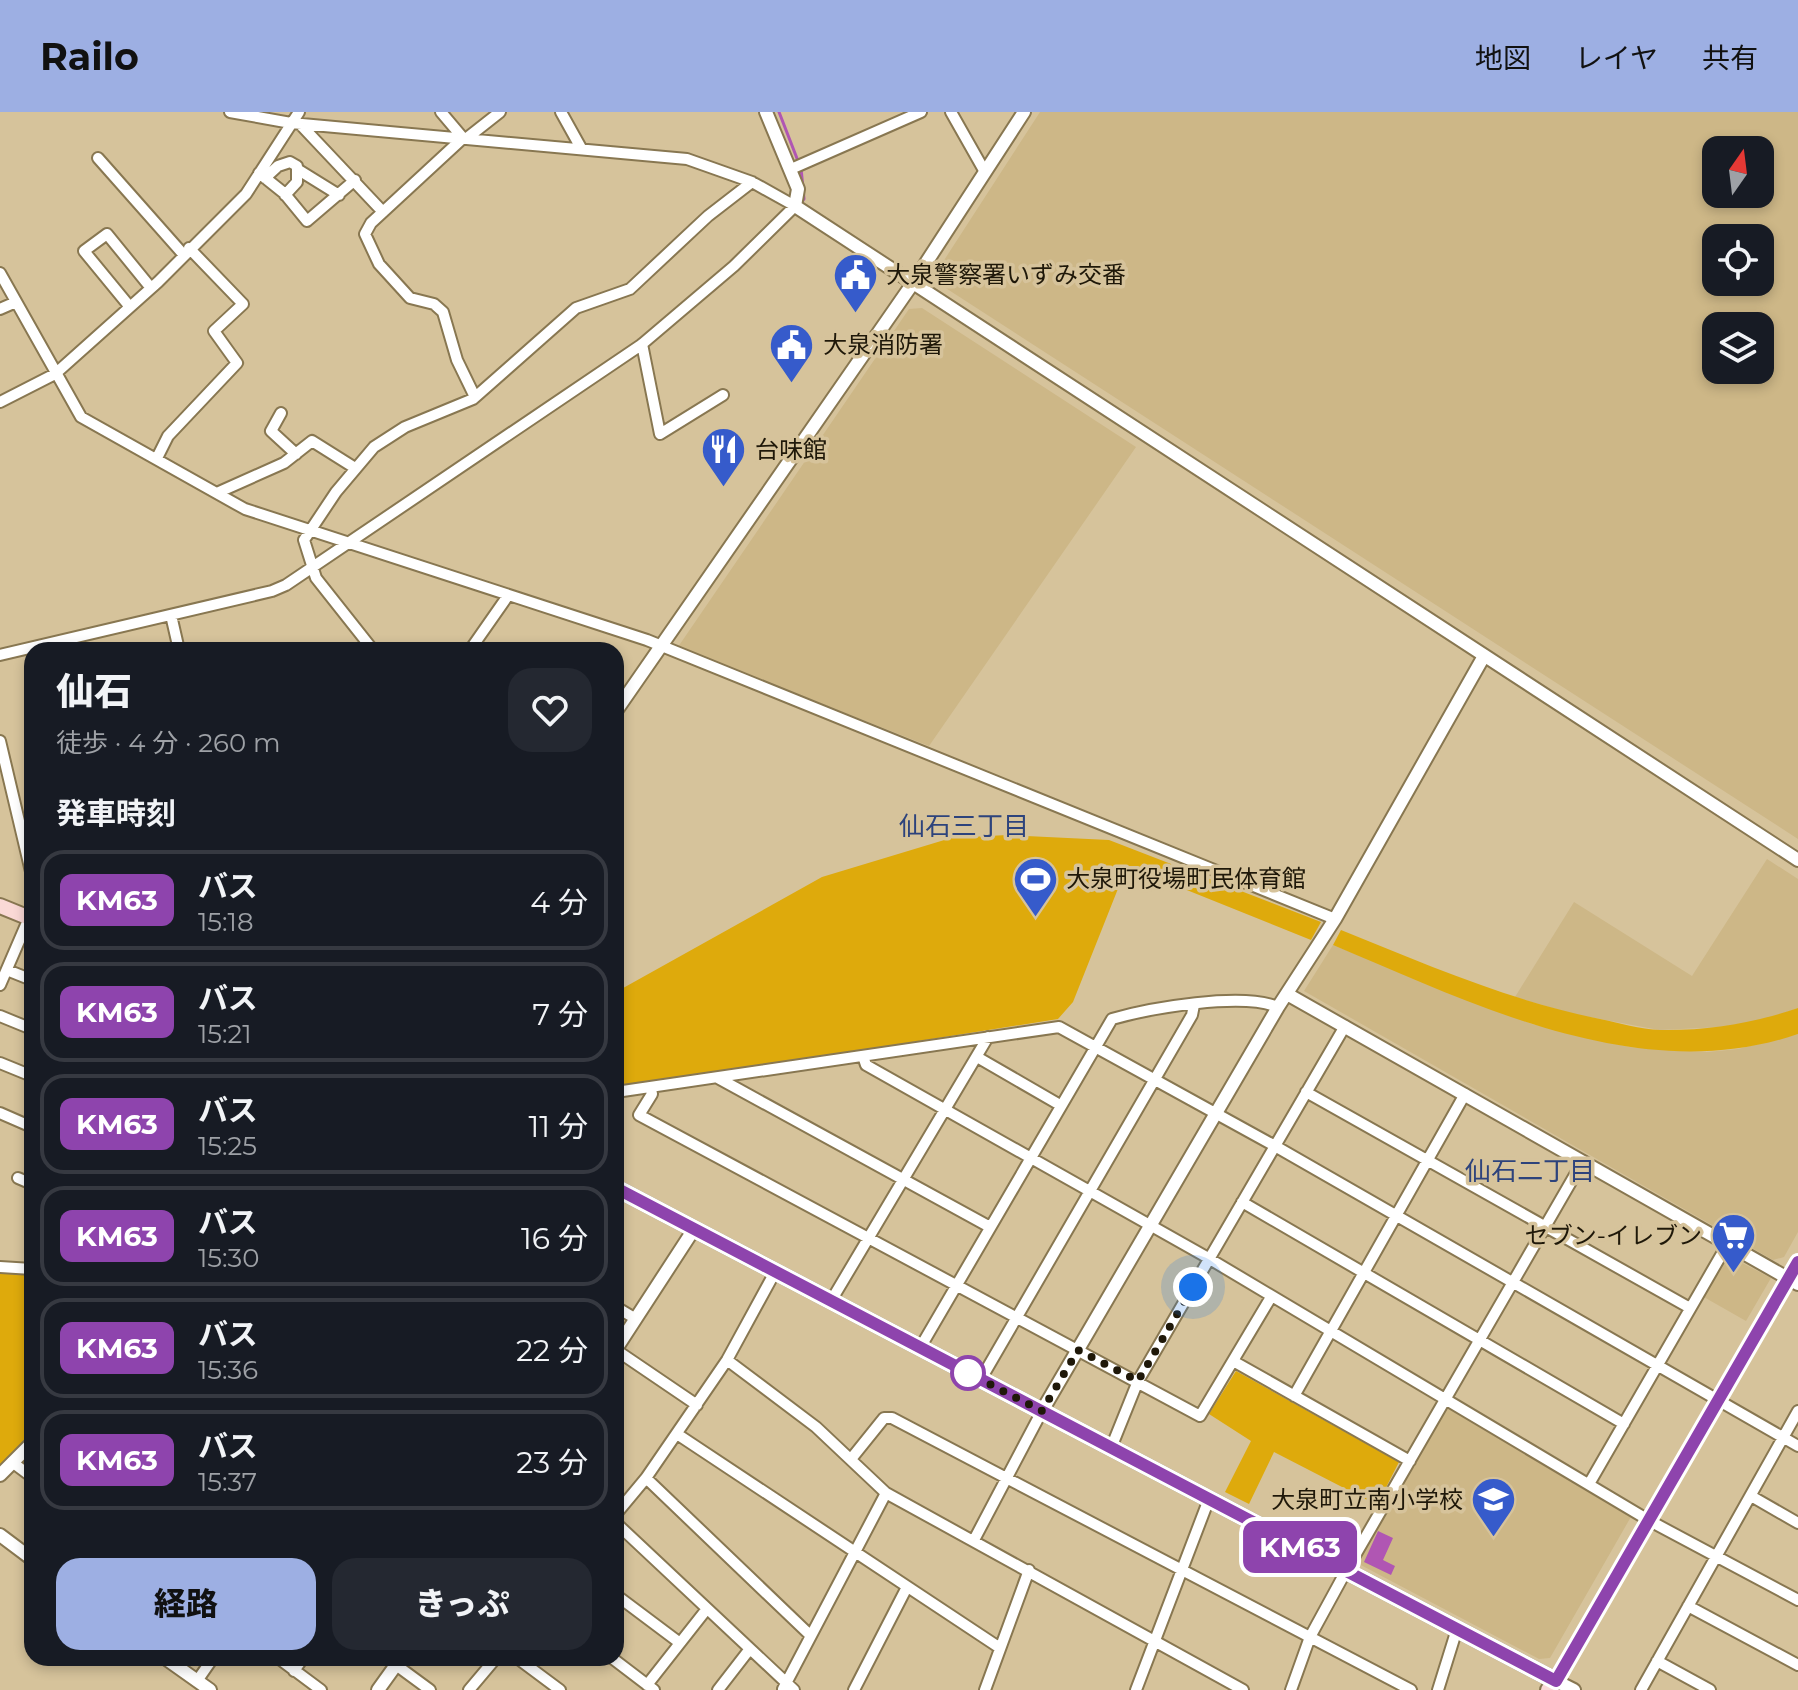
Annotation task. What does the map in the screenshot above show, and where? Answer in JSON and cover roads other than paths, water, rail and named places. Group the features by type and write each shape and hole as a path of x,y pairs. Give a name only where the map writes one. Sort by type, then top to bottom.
{"main road":[{"path":"0,906 24,916"},
{"path":"624,1192 1457,1629 1552,1685"}],"street":[{"path":"230,112 687,159 752,182 795,206 1798,860"},
{"path":"441,112 465,138"},
{"path":"475,397 457,360 443,312 434,304 410,298 369,248 365,234 383,212 465,138 500,112"},
{"path":"561,112 581,148"},
{"path":"56,642 272,591 313,569 642,344 734,266 795,206 798,189 766,112"},
{"path":"791,169 921,112"},
{"path":"951,112 985,172"},
{"path":"624,699 913,283 1024,112"},
{"path":"0,402 55,374 151,288 246,194 262,175 296,117"},
{"path":"296,117 383,212"},
{"path":"98,158 186,251 243,304 214,331 237,363 168,436 157,458"},
{"path":"262,175 290,162 339,195"},
{"path":"285,195 297,182 297,169"},
{"path":"262,175 285,195 307,221 355,180"},
{"path":"366,642 324,590 313,569 304,540 355,468 374,447 405,427 475,397 576,308 630,289 708,216 752,182"},
{"path":"130,307 84,251 107,234 151,288"},
{"path":"0,273 81,417 245,509 307,532 661,646 1335,919"},
{"path":"0,309 16,302"},
{"path":"642,344 660,434 723,395"},
{"path":"281,413 271,431 296,454"},
{"path":"219,492 284,463 312,441 355,468"},
{"path":"476,642 507,597"},
{"path":"171,615 177,642"},
{"path":"0,655 24,649"},
{"path":"974,1540 1042,1411 1278,1007 1335,919 1484,656"},
{"path":"0,741 24,842"},
{"path":"0,985 24,932"},
{"path":"7,970 24,977"},
{"path":"1287,994 1793,1281"},
{"path":"920,1348 1112,1019 1194,1005 1252,1003 1278,1007"},
{"path":"981,1379 1155,1080 1194,1005"},
{"path":"0,1016 24,1026"},
{"path":"1111,1448 1138,1381 1345,1026"},
{"path":"624,1091 1059,1027 1275,1146 1798,1446"},
{"path":"831,1301 988,1037"},
{"path":"863,1056 866,1065 1150,1226 1650,1521 1798,1600"},
{"path":"977,1057 1060,1105"},
{"path":"0,1063 24,1073"},
{"path":"718,1078 990,1227"},
{"path":"651,1088 652,1094 639,1115 1200,1416 1271,1297"},
{"path":"1306,1092 1690,1308"},
{"path":"1294,1396 1465,1094"},
{"path":"0,1113 24,1124"},
{"path":"1291,1690 1310,1637 1346,1571 1583,1161"},
{"path":"18,1178 24,1181"},
{"path":"1242,1202 1624,1424"},
{"path":"624,1338 694,1229"},
{"path":"1589,1484 1727,1245"},
{"path":"1574,1690 1552,1685 1793,1281 1798,1262"},
{"path":"0,1267 24,1268"},
{"path":"624,1504 646,1478 727,1360 775,1272"},
{"path":"624,1312 636,1319"},
{"path":"624,1355 697,1405"},
{"path":"727,1360 816,1427 886,1493 1243,1690"},
{"path":"1233,1361 1410,1461"},
{"path":"1641,1690 1798,1411"},
{"path":"851,1459 889,1416 1411,1690"},
{"path":"677,1434 906,1589 1000,1648"},
{"path":"0,1475 24,1451"},
{"path":"12,1462 24,1471"},
{"path":"646,1478 810,1635"},
{"path":"624,1531 787,1688 810,1635 886,1493"},
{"path":"1751,1496 1798,1523"},
{"path":"1136,1690 1209,1499"},
{"path":"0,1535 24,1553"},
{"path":"988,1689 1029,1570"},
{"path":"854,1690 906,1589"},
{"path":"624,1601 680,1643"},
{"path":"1688,1606 1798,1665"},
{"path":"623,1666 651,1687 706,1610"},
{"path":"1438,1690 1457,1629"},
{"path":"718,1690 749,1650"},
{"path":"1657,1661 1710,1690"},
{"path":"176,1666 210,1690"},
{"path":"197,1681 207,1666"},
{"path":"288,1666 321,1690"},
{"path":"294,1671 297,1666"},
{"path":"378,1690 395,1666"},
{"path":"404,1666 430,1690"},
{"path":"469,1690 489,1666"},
{"path":"528,1666 560,1690"}],"waterway":[{"path":"779,112 798,161"},
{"path":"799,206 804,199 801,168"},
{"path":"711,292 744,263"}],"place":[{"name":"大泉警察署いずみ交番","path":"855,314"},
{"name":"大泉消防署","path":"792,384"},
{"name":"台味館","path":"724,489"},
{"name":"大泉町役場町民体育館","path":"1035,918"},
{"name":"セブン-イレブン","path":"1733,1275"},
{"name":"大泉町立南小学校","path":"1494,1539"}],"district":[{"name":"仙石三丁目","path":"964,826"},
{"name":"仙石二丁目","path":"1530,1171"}]}
